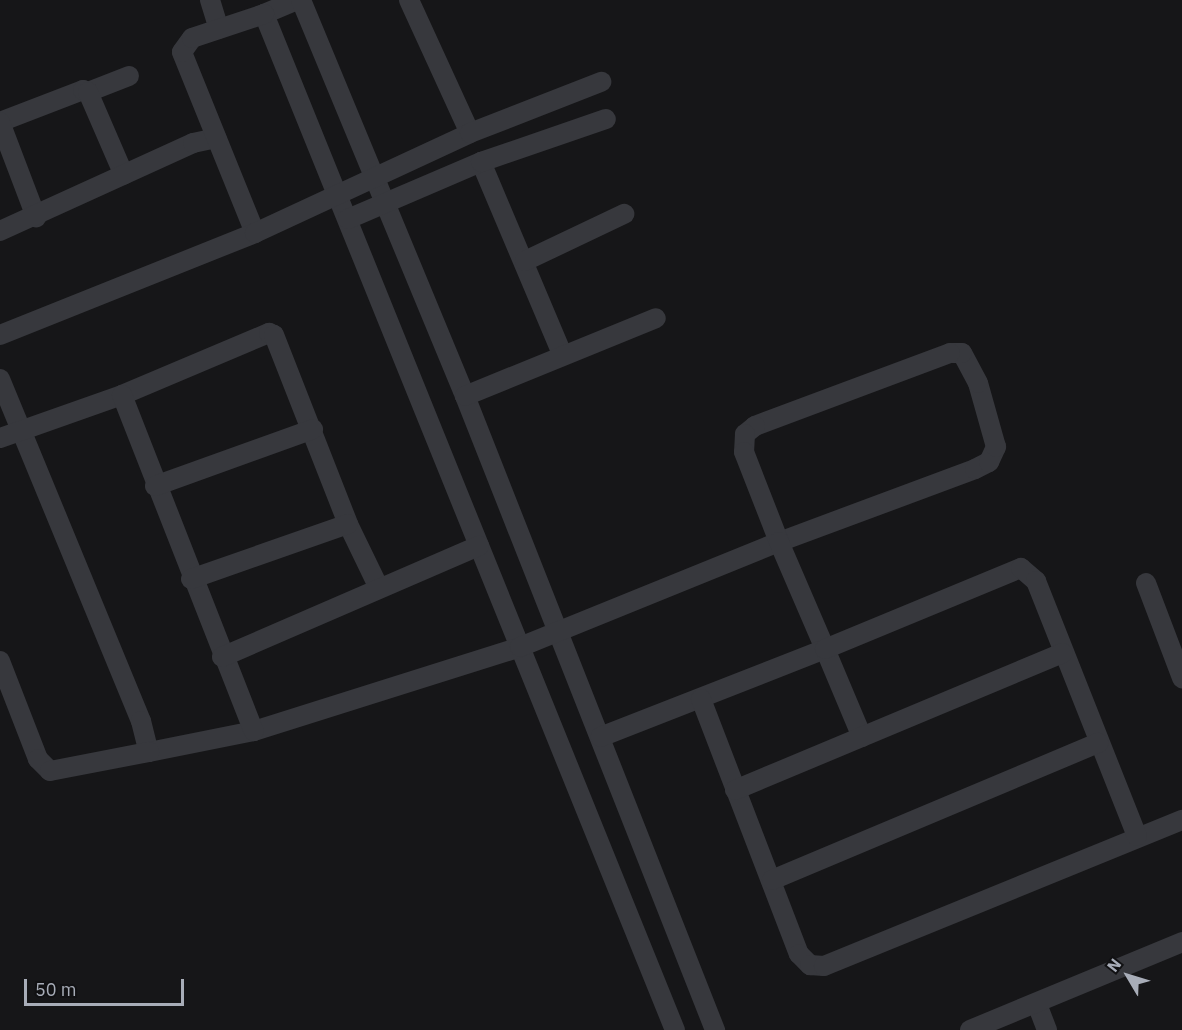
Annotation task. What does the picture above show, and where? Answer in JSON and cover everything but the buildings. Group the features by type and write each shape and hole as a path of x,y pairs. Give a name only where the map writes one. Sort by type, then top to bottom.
{"street":[{"path":"210,0 219,29"},
{"path":"255,233 182,52 192,38 299,0 465,396 715,1030"},
{"path":"409,0 470,134"},
{"path":"264,14 339,194 675,1030"},
{"path":"36,217 0,122 83,90 88,92 129,76"},
{"path":"0,335 255,233 372,177 470,134 600,82"},
{"path":"88,92 124,176"},
{"path":"348,219 481,162 606,119"},
{"path":"0,231 36,217 194,144 216,138"},
{"path":"481,162 525,261 562,354"},
{"path":"525,261 624,214"},
{"path":"465,396 562,354 656,318"},
{"path":"0,438 122,395 269,333 279,341 348,524 379,588"},
{"path":"0,660 38,759 50,771 254,731 520,647 779,542 989,462 996,447 994,434 970,362 962,353 950,353 755,426 745,434 743,448 779,542 862,737"},
{"path":"0,380 23,430 141,721 149,752"},
{"path":"122,395 191,579 254,731"},
{"path":"155,486 313,429"},
{"path":"191,579 348,524"},
{"path":"222,657 479,546"},
{"path":"601,736 701,699 1021,568 1036,581 1062,653 1137,836"},
{"path":"1146,583 1182,678"},
{"path":"735,790 1062,653"},
{"path":"701,699 799,954 810,964 824,966 1137,836 1182,820"},
{"path":"772,880 1098,743"},
{"path":"970,1030 1182,942"},
{"path":"1037,1004 1047,1030"}]}
